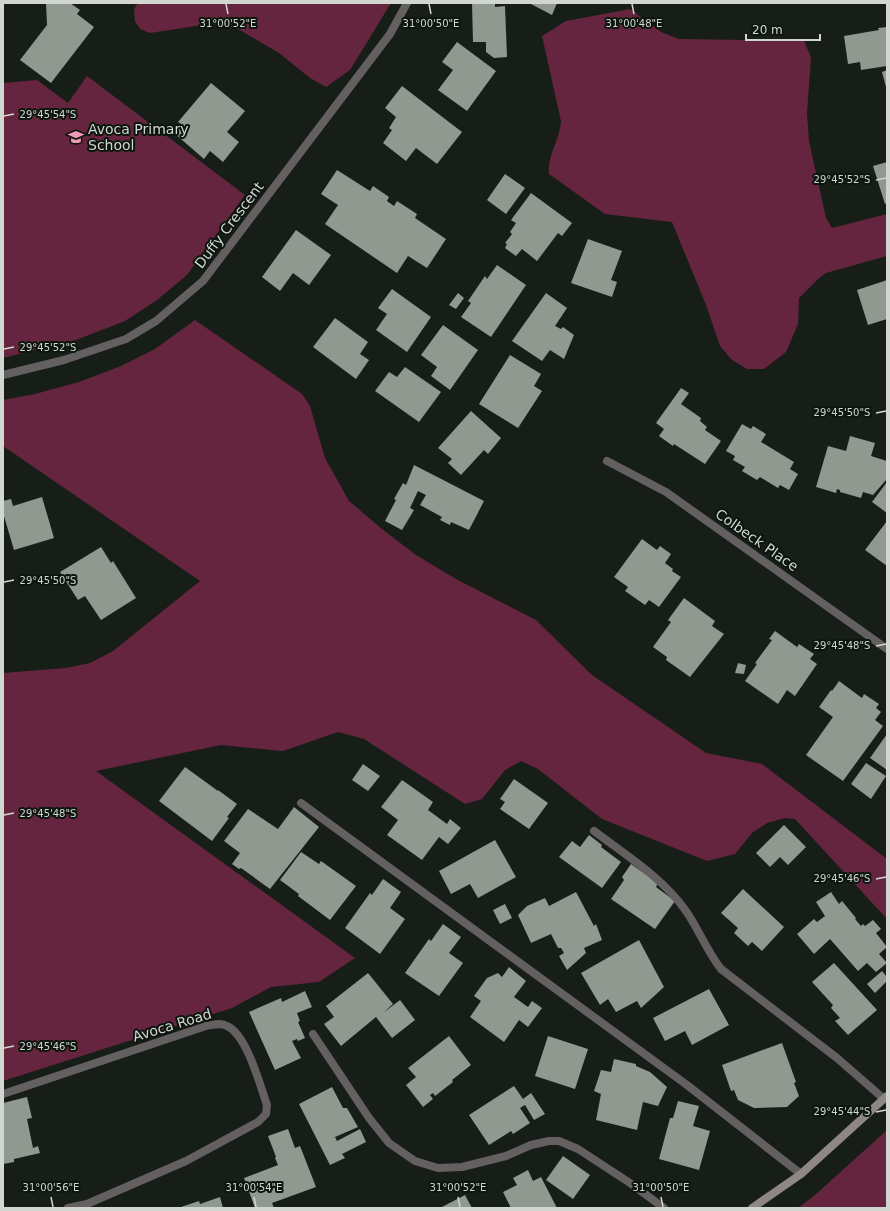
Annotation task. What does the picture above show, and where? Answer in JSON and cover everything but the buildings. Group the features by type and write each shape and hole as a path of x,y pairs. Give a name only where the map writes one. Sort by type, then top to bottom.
{"street":[{"name":"Duffy Crescent","path":"3,375 64,360 126,339 156,322 203,281 390,34 407,3"},
{"name":"Colbeck Place","path":"608,460 666,492 887,649"},
{"path":"301,803 680,1080 801,1174"},
{"path":"594,831 650,874 674,896 686,912 713,959 721,969 837,1058 886,1098 801,1174 752,1208"},
{"name":"Avoca Road","path":"3,1094 206,1026 227,1025 236,1033 246,1048 267,1105 266,1114 258,1122 186,1161 87,1204 68,1208"},
{"path":"313,1034 369,1118 389,1143 415,1161 438,1168 462,1167 506,1156 530,1145 549,1141 559,1141 578,1149 630,1183 664,1208"}],"shaded area":[{"path":"138,3 391,3 350,70 326,87 310,78 279,53 238,29 209,24 150,33 140,29 135,21 134,9"},
{"path":"630,9 661,32 679,39 804,41 811,57 807,113 809,141 826,218 832,228 887,214 887,256 826,273 818,279 799,298 798,324 786,352 764,369 747,369 732,360 720,346 706,305 672,222 605,214 549,174 550,160 561,121 542,36 566,21"},
{"name":"Avoca Primary School","path":"87,76 245,195 187,275 157,300 125,321 76,340 3,358 3,83 37,80 68,103"},
{"path":"195,320 302,394 310,406 325,458 349,501 382,529 416,555 456,579 536,620 592,675 706,753 762,764 887,859 887,919 795,819 785,818 767,823 752,833 735,854 707,861 602,819 538,769 521,761 505,770 482,799 465,804 364,739 338,732 283,751 221,745 96,771 355,958 319,982 271,987 232,1008 3,1081 3,673 66,668 90,663 113,651 200,581 3,446 3,400 35,394 79,382 121,366 155,349"},
{"path":"887,1130 887,1208 798,1208 815,1195"}],"place":[{"name":"Avoca Primary School","path":"76,137"}]}
